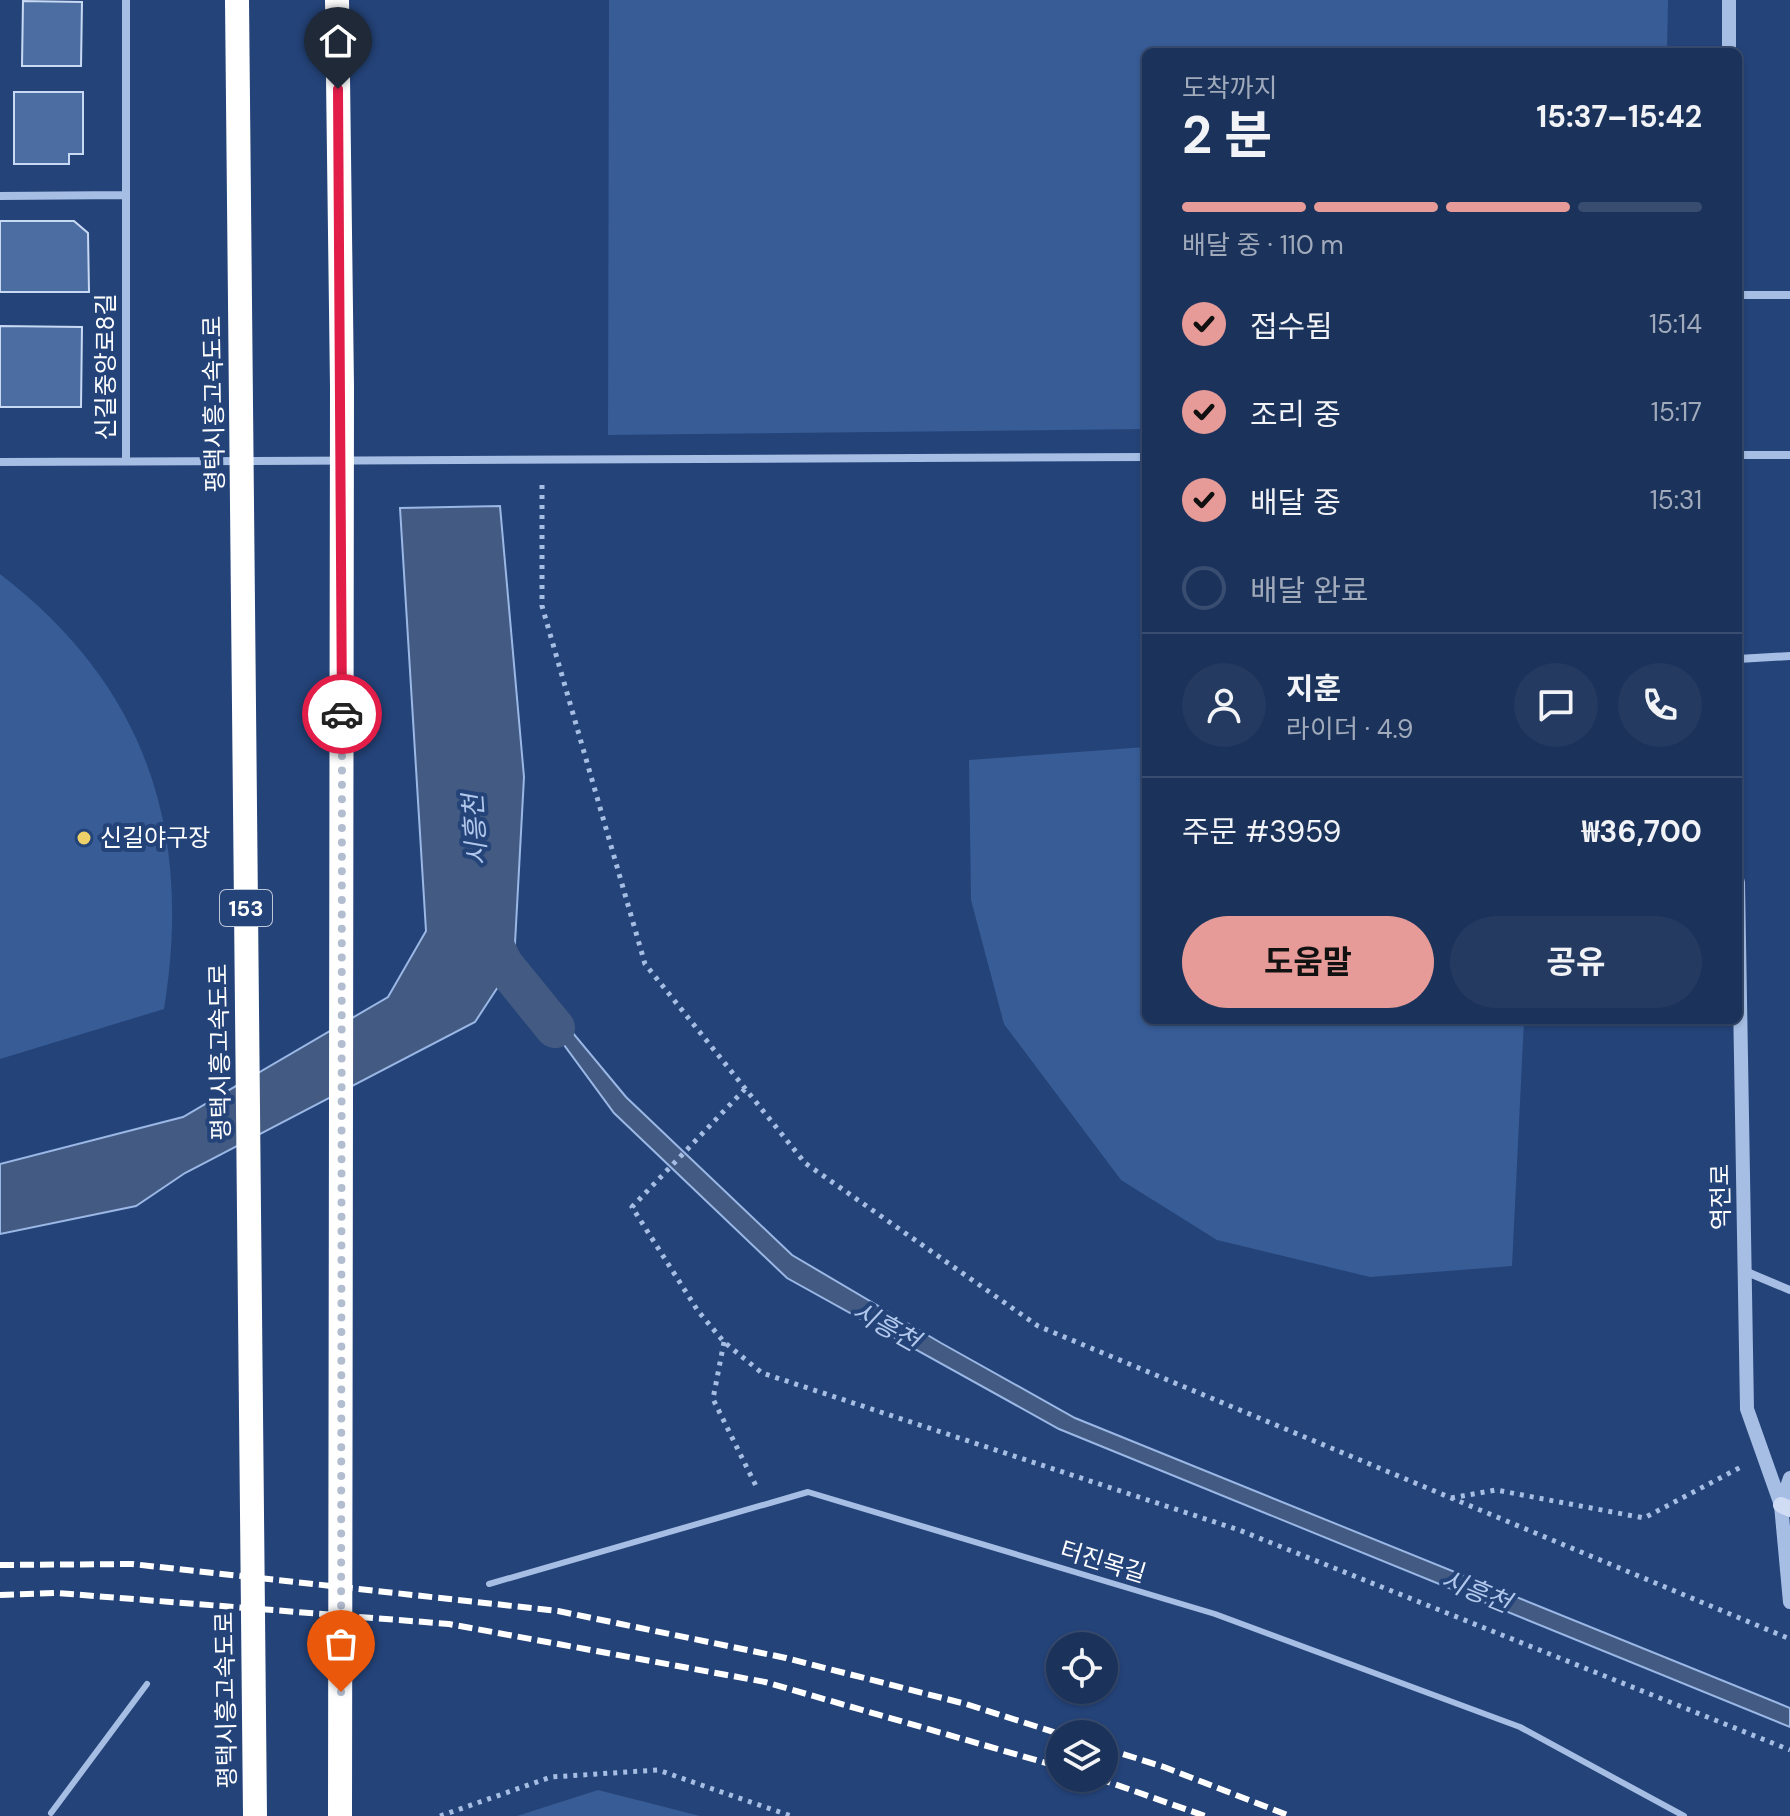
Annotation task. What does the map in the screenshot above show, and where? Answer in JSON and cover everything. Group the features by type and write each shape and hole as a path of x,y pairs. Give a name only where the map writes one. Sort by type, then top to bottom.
{"highway":[{"name":"평택시흥고속도로","path":"237,0 255,1816"},
{"path":"337,0 342,387 340,1816"}],"street":[{"name":"신길중앙로8길","path":"0,462 126,461 126,0"},
{"path":"1729,0 1729,48"},
{"path":"0,196 126,195"},
{"path":"1742,295 1790,295"},
{"path":"1742,455 1790,455"},
{"path":"126,461 1142,457"},
{"path":"1742,659 1790,656"},
{"name":"역전로","path":"1741,1024 1747,1409 1785,1507"},
{"path":"1747,1272 1790,1290"},
{"path":"1790,1478 1785,1507 1790,1602"}],"lane":[{"name":"터진목길","path":"489,1584 808,1492 1215,1614 1520,1727 1684,1816"},
{"path":"51,1813 147,1684"}],"path":[{"path":"542,485 542,606 645,964 805,1163 1038,1326 1790,1639"},
{"path":"745,1089 632,1207 698,1311 724,1342 762,1373 1239,1530 1790,1750"},
{"path":"724,1342 713,1399 765,1504"},
{"path":"1451,1498 1496,1490 1644,1518 1763,1456"},
{"path":"440,1816 551,1777 658,1770 791,1816"}],"shaded area":[{"path":"609,0 1668,0 1667,48 1142,48 1142,429 608,435"},
{"name":"신길야구장","path":"0,574 50,618 91,664 124,714 148,766 163,822 171,881 171,944 164,1009 0,1059"},
{"path":"1142,747 1142,1024 1524,1024 1512,1266 1370,1277 1217,1240 1121,1180 1004,1024 971,900 969,760"},
{"path":"598,1790 700,1816 517,1816"}],"water":[{"path":"500,506 524,777 514,962 626,1097 792,1255 1075,1418 1790,1708 1790,1727 1059,1429 787,1278 614,1113 509,970 475,1022 185,1173 136,1206 0,1234 0,1164 183,1117 388,997 426,931 400,508"}],"building":[{"path":"23,1 82,2 81,66 22,66"},
{"path":"14,92 83,92 83,154 69,154 69,164 14,164"},
{"path":"0,221 74,221 88,233 89,292 0,292"},
{"path":"0,326 82,327 81,407 0,407"}],"waterway":[{"name":"시흥천","path":"483,923 503,964 555,1028"}],"railway":[{"path":"0,1565 132,1564 558,1611 786,1658 966,1704 1046,1730"},
{"path":"0,1595 57,1593 449,1624 765,1682 1046,1763"},
{"path":"1118,1752 1290,1816"},
{"path":"1118,1785 1205,1816"}],"way so far":[{"path":"341,1692 342,714"}],"place":[{"name":"신길야구장","path":"84,838"}],"route":[{"path":"338,89 342,714"}]}
